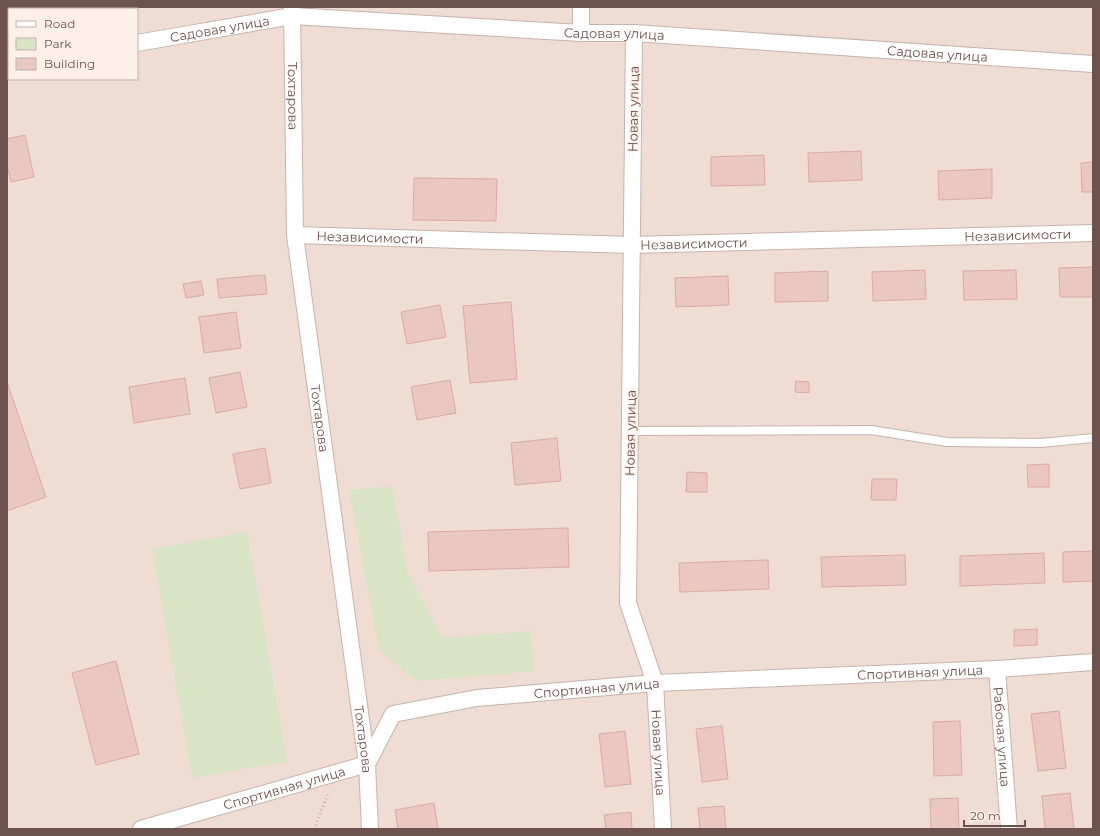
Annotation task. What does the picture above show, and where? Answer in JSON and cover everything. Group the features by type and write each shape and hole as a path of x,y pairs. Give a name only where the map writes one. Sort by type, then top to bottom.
{"street":[{"path":"581,7 581,33"},
{"name":"Садовая улица","path":"138,43 292,11 581,33 634,33 1093,64"},
{"name":"Тохтарова","path":"292,11 295,235 367,764 370,829"},
{"name":"Новая улица","path":"634,33 628,603 655,683 663,829"},
{"name":"Независимости","path":"295,235 632,245 1093,233"},
{"name":"Спортивная улица","path":"141,829 367,764 393,714 477,698 655,683 997,669 1093,662"},
{"name":"Рабочая улица","path":"997,669 1009,829"}],"lane":[{"path":"630,431 871,430 947,442 1041,443 1093,438"}],"path":[{"path":"314,829 336,772"}],"shaded area":[{"path":"7,7 1093,7 1093,829 7,829"}],"green space":[{"path":"392,486 408,575 443,638 531,631 534,671 415,681 379,650 349,490"},
{"path":"247,532 287,761 192,778 152,549"}],"building":[{"path":"25,135 34,177 11,182 7,165 7,139"},
{"path":"861,151 862,180 809,182 808,153"},
{"path":"764,155 765,185 711,186 711,157"},
{"path":"1093,162 1093,192 1082,192 1081,163"},
{"path":"992,169 992,198 939,200 938,171"},
{"path":"414,178 497,179 496,221 413,220"},
{"path":"1093,267 1093,297 1060,297 1059,268"},
{"path":"925,270 926,299 873,301 872,272"},
{"path":"1016,270 1017,299 964,300 963,271"},
{"path":"828,271 828,301 775,302 775,273"},
{"path":"265,275 267,294 219,298 217,279"},
{"path":"728,276 729,305 676,307 675,278"},
{"path":"201,281 204,295 186,298 183,284"},
{"path":"511,302 517,379 470,383 463,306"},
{"path":"440,305 446,337 407,344 401,312"},
{"path":"236,312 241,348 204,353 199,317"},
{"path":"240,372 247,407 216,413 209,378"},
{"path":"185,378 190,414 134,423 129,387"},
{"path":"450,380 456,413 417,420 411,387"},
{"path":"796,381 809,382 809,393 795,392"},
{"path":"7,382 46,497 7,511"},
{"path":"557,438 561,481 515,485 511,443"},
{"path":"265,448 271,483 240,489 233,454"},
{"path":"1049,464 1049,487 1028,487 1027,465"},
{"path":"687,472 707,473 707,492 686,492"},
{"path":"872,479 897,479 896,500 871,500"},
{"path":"568,528 569,567 429,571 428,532"},
{"path":"1093,551 1093,581 1063,582 1063,552"},
{"path":"1044,553 1045,583 960,586 960,556"},
{"path":"905,555 906,585 822,587 821,557"},
{"path":"768,560 769,589 680,592 679,563"},
{"path":"1037,629 1037,645 1014,646 1014,630"},
{"path":"116,661 139,754 96,765 72,673"},
{"path":"1059,711 1066,768 1038,771 1031,714"},
{"path":"960,721 962,775 934,776 933,722"},
{"path":"722,726 728,779 702,782 696,729"},
{"path":"625,731 631,784 605,787 599,734"},
{"path":"1070,793 1074,829 1045,829 1042,796"},
{"path":"958,798 959,829 931,829 930,799"},
{"path":"434,803 438,829 398,829 395,810"},
{"path":"724,806 726,829 700,829 698,808"},
{"path":"631,812 632,829 606,829 604,815"}]}
